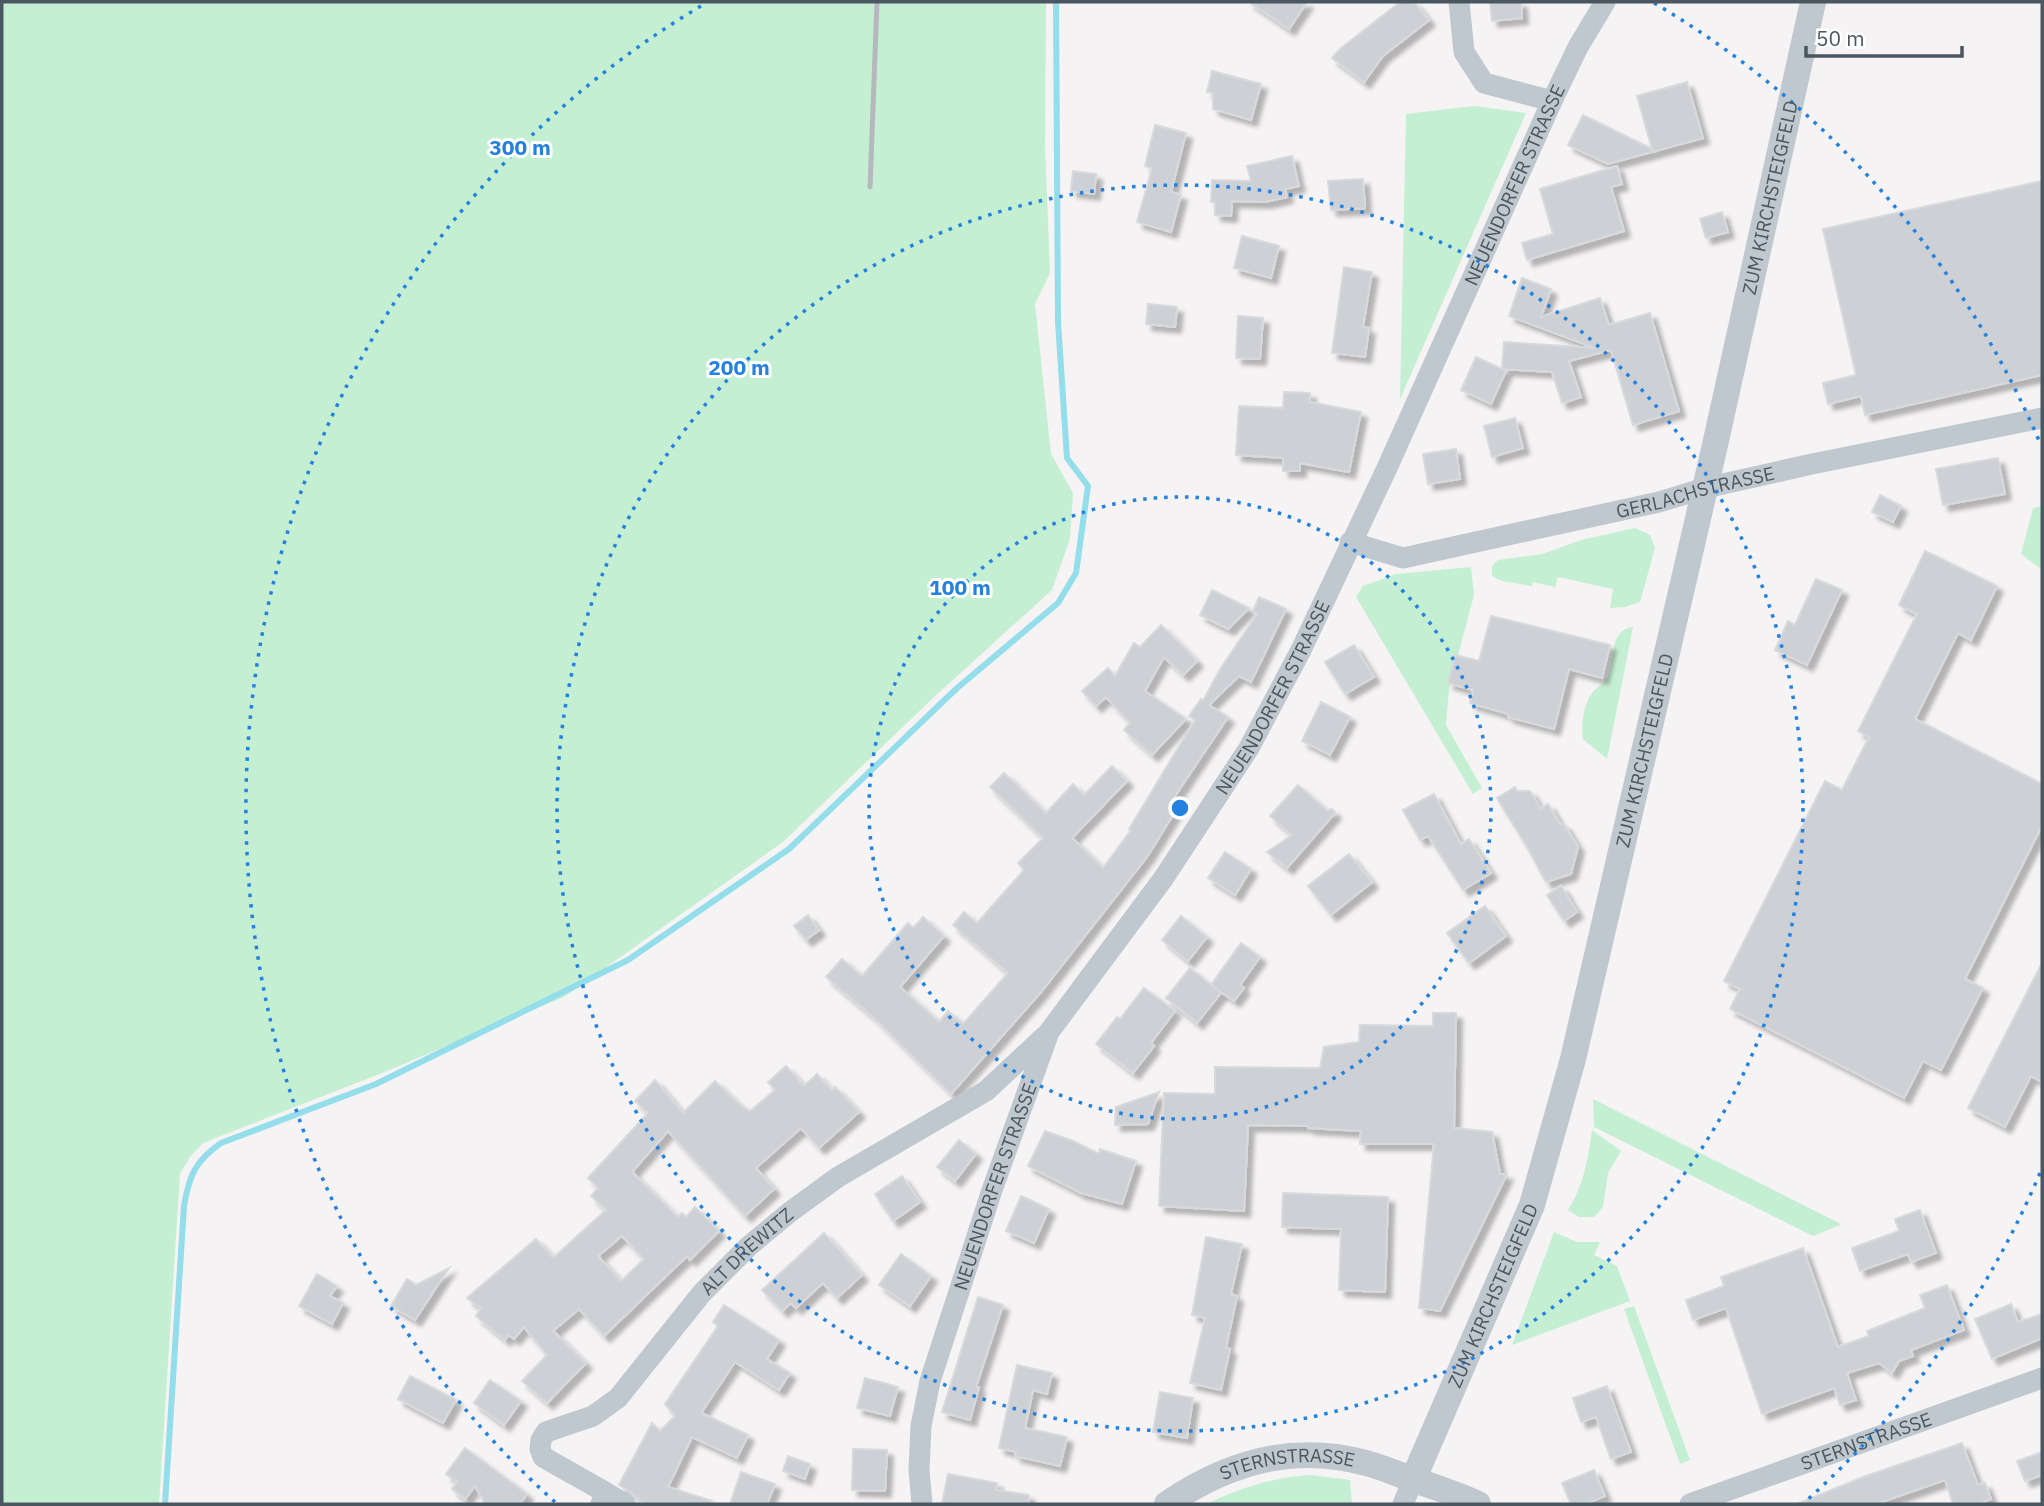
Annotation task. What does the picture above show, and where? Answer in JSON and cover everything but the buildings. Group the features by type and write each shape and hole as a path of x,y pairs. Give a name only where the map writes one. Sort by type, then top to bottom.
{"street":[{"path":"1459,2 1464,52 1484,83 1552,101"},
{"name":"NEUENDORFER STRASSE","path":"922,1504 919,1470 921,1426 930,1381 992,1191 1049,1032 1163,879 1249,748 1301,650 1387,468 1552,101 1578,47 1605,2"},
{"name":"ZUM KIRCHSTEIGFELD","path":"1413,1480 1532,1205 1573,1059 1705,488 1813,2"},
{"name":"GERLACHSTRASSE","path":"1350,542 1403,558 1659,502 1705,488 1877,450 2042,418"},
{"name":"ALT DREWITZ","path":"625,1504 603,1498 543,1458 541,1440 547,1432 593,1416 618,1398 702,1293 749,1246 790,1212 838,1177 986,1091 1049,1032"},
{"name":"STERNSTRASSE","path":"1690,1504 2042,1378"},
{"name":"STERNSTRASSE","path":"1167,1504 1222,1471 1266,1458 1306,1455 1365,1463 1478,1504"},
{"path":"1403,1504 1413,1480"}],"green space":[{"path":"2,2 1046,2 1045,146 1050,273 1035,304 1051,454 1073,493 1070,539 1052,590 933,698 783,842 564,997 382,1073 203,1143 180,1174 159,1504 2,1504"},
{"path":"1474,106 1526,113 1400,399 1406,114"},
{"path":"2042,506 2042,570 2021,554 2033,508"},
{"path":"1635,528 1650,535 1655,548 1640,602 1610,608 1613,589 1558,577 1555,587 1533,582 1532,586 1502,581 1492,576 1492,566 1498,560 1543,554 1581,540"},
{"path":"1471,567 1474,595 1449,689 1446,725 1482,788 1473,794 1356,597 1363,586 1396,574"},
{"path":"1633,627 1607,759 1583,739 1584,711 1592,693 1608,676 1616,639 1625,629"},
{"path":"1593,1099 1842,1224 1813,1236 1594,1127"},
{"path":"1592,1130 1621,1151 1608,1173 1603,1207 1594,1217 1579,1217 1568,1210 1582,1181"},
{"path":"1554,1232 1577,1242 1600,1242 1594,1255 1617,1266 1630,1301 1512,1345"},
{"path":"1634,1306 1690,1460 1680,1464 1624,1309"},
{"path":"1310,1475 1350,1480 1352,1504 1207,1504 1257,1484"}],"waterway":[{"path":"165,1504 184,1206 191,1178 205,1156 221,1143 376,1084 628,960 789,849 956,689 1058,603 1076,573 1088,486 1067,458 1058,322 1056,2"}],"railway":[{"path":"870,187 877,2"}]}
